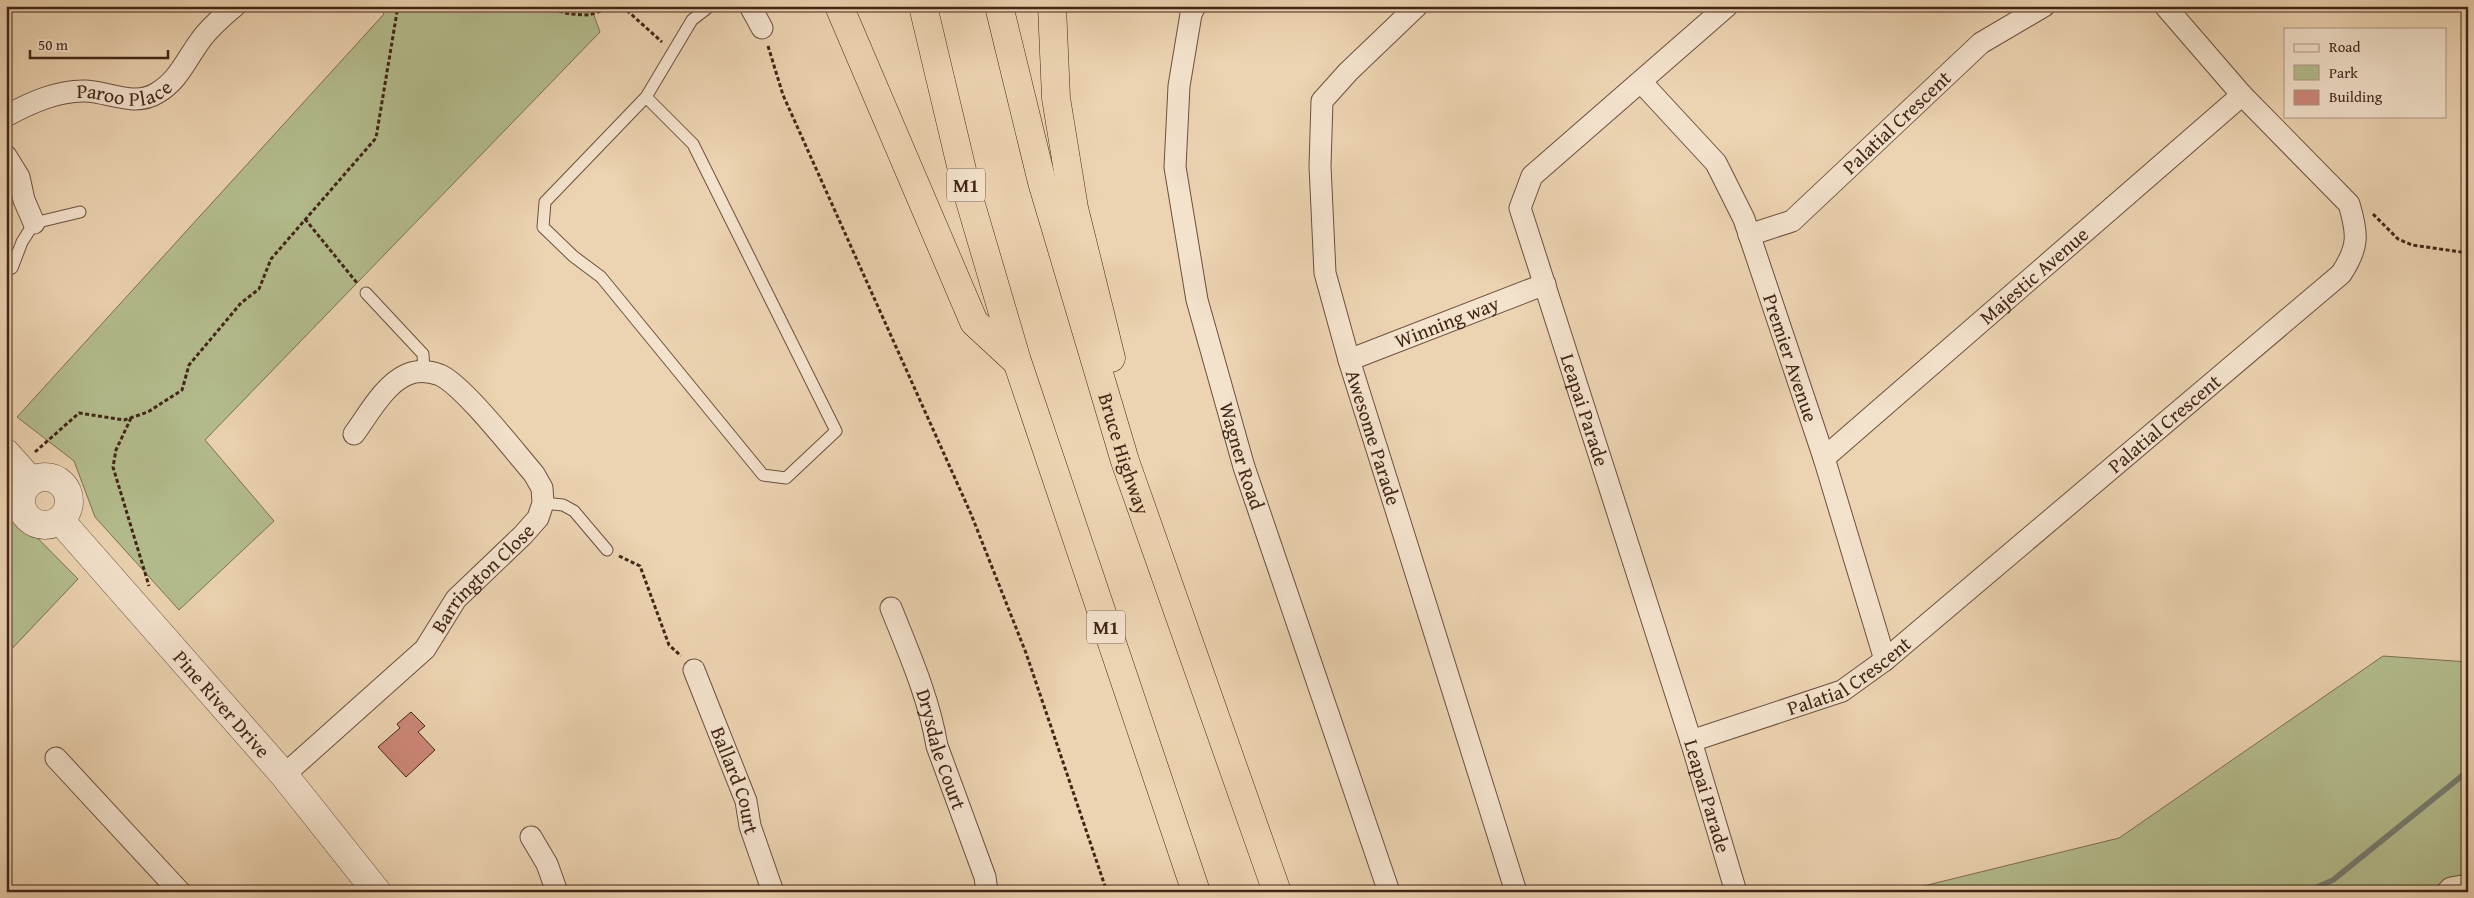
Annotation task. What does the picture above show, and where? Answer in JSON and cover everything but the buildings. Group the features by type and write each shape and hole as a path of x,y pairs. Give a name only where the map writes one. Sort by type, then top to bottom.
{"highway":[{"path":"839,6 974,322 1017,362"},
{"name":"M1","path":"923,6 967,192 1017,362 1196,892"},
{"name":"Bruce Highway","path":"999,6 1042,182 1125,461 1277,892"},
{"path":"1052,6 1056,98 1074,208 1106,333 1119,398 1125,461"}],"street":[{"name":"Paroo Place","path":"6,116 38,100 61,94 86,91 136,99 155,94 172,82 200,40 235,6"},
{"path":"750,6 762,28"},
{"name":"Wagner Road","path":"1195,6 1191,14 1178,86 1175,167 1197,300 1244,467 1389,892"},
{"name":"Awesome Parade","path":"1417,6 1348,72 1322,101 1320,166 1325,273 1349,360 1516,892"},
{"name":"Leapai Parade","path":"1727,6 1532,176 1520,208 1691,741 1736,892"},
{"name":"Palatial Crescent","path":"1750,235 1792,221 1981,43 2044,6"},
{"name":"Palatial Crescent","path":"1691,741 1842,691 1885,660 2341,274 2353,256 2356,228 2349,204 2242,94 2165,6"},
{"name":"Premier Avenue","path":"1642,82 1716,163 1744,219 1824,458 1885,660"},
{"name":"Majestic Avenue","path":"1824,458 2242,94"},
{"path":"6,156 19,177 24,200 34,223"},
{"name":"Winning way","path":"1349,360 1545,284"},
{"path":"354,434 392,385 407,375 424,371"},
{"name":"Barrington Close","path":"284,775 425,649 456,599 523,535 538,518 543,503 542,488 534,474 459,389 441,376 424,371"},
{"name":"Pine River Drive","path":"19,467 23,512 35,524 53,524 60,520 284,775 377,892"},
{"name":"Drysdale Court","path":"891,608 920,680 934,727 937,746 984,877 986,892"},
{"name":"Ballard Court","path":"694,670 746,801 750,826 773,892"},
{"path":"56,758 180,892"},
{"path":"531,837 547,864 557,892"},
{"path":"2447,892 2451,888 2468,885"}],"lane":[{"path":"646,98 693,144 836,431 786,478 763,474 601,277 573,256 543,227 545,202 646,98 692,20 710,6"},
{"path":"12,268 22,242 34,223 80,212"},
{"path":"366,293 423,354 424,371"},
{"path":"543,503 563,505 574,511 607,550"}],"path":[{"path":"19,467 79,413 124,420 148,412 182,390 189,365 241,303 259,289 271,258 376,138 398,6"},
{"path":"540,6 570,14 589,15 616,6"},
{"path":"622,6 674,52"},
{"path":"762,28 783,95 971,514 1026,653 1107,892"},
{"path":"305,219 366,293"},
{"path":"131,418 116,450 113,467 152,595"},
{"path":"607,550 640,566 669,645 694,670"}],"green space":[{"path":"377,6 595,6 592,10 600,32 205,440 274,521 179,610 95,517 74,461 17,417 384,14"},
{"path":"6,506 78,579 6,655"},
{"path":"2383,656 2468,662 2468,877 2450,877 2433,892 1899,892 2119,838"}],"waterway":[{"path":"2306,892 2333,880 2468,771"}]}
